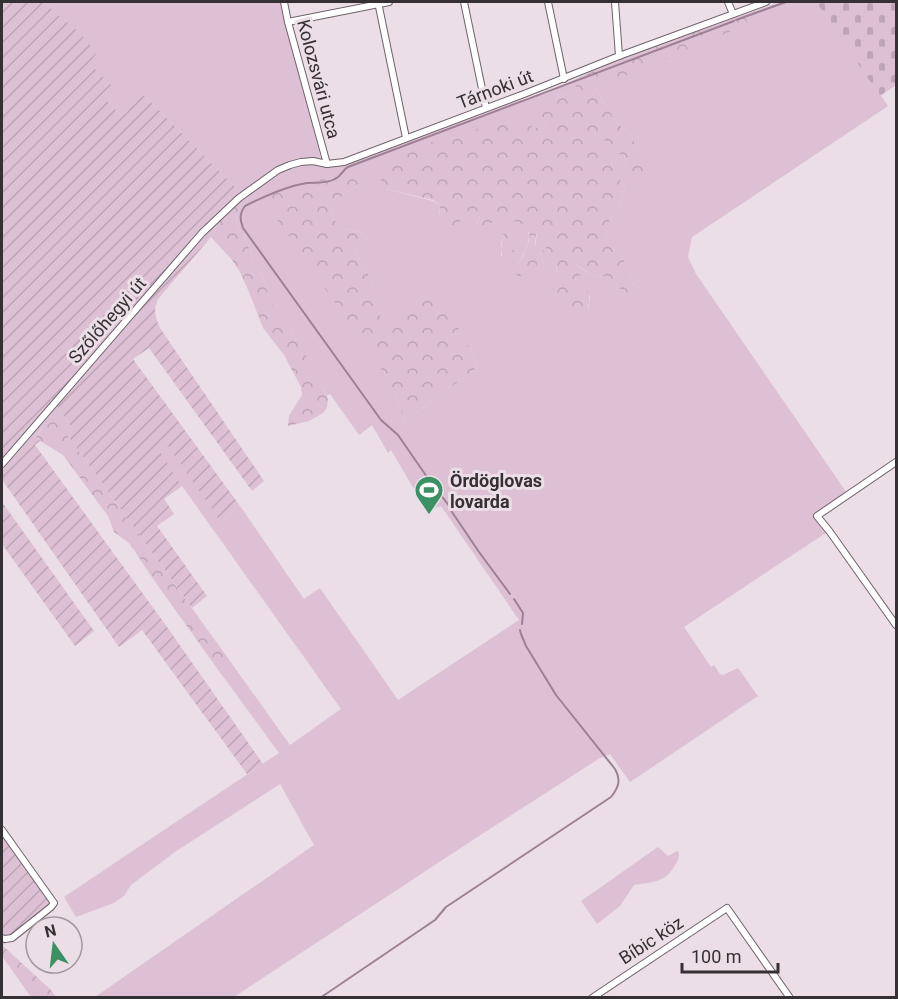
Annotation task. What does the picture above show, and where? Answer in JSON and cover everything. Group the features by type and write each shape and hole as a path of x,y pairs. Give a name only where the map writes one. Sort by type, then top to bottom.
{"street":[{"name":"Kolozsvári utca","path":"284,2 327,164"},
{"path":"288,22 389,2"},
{"path":"464,2 486,108"},
{"path":"548,2 564,79"},
{"path":"615,2 619,56"},
{"path":"728,2 733,14"},
{"name":"Tárnoki út","path":"239,198 278,170 290,165 302,162 327,164 344,162 766,2"},
{"path":"378,3 406,138"},
{"name":"Szőlőhegyi út","path":"2,464 202,233 239,198"},
{"path":"897,462 817,516 897,625"},
{"path":"2,830 54,903 15,936 8,939 2,938"},
{"name":"Bíbic köz","path":"592,998 727,908 790,998"}],"green space":[{"path":"2,2 43,2 80,33 96,53 90,64 117,91 107,101 122,116 143,94 246,198 231,207 217,223 211,237 158,299 155,314 160,328 264,481 252,491 149,348 133,359 240,506 220,521 166,443 158,449 182,486 164,499 174,514 157,526 207,596 192,608 68,436 73,429 56,405 40,424 42,428 36,436 40,441 35,445 263,764 247,774 142,630 119,647 2,481"},
{"path":"43,2 283,2 322,164 339,163 501,105 548,93 584,75 573,91 551,102 542,118 546,125 543,129 533,127 525,121 511,121 483,128 386,189 433,201 440,205 439,228 460,222 460,217 466,210 480,211 477,223 499,224 504,236 501,243 501,257 512,247 512,241 517,232 507,220 521,223 526,227 529,238 516,266 537,261 536,243 539,226 549,241 540,254 545,266 557,256 556,280 567,303 588,311 590,297 577,272 576,265 593,276 610,277 622,291 639,288 632,282 623,258 608,244 605,236 609,229 609,221 620,204 625,187 613,170 611,160 591,136 595,133 617,150 629,171 641,157 627,131 617,123 591,82 741,28 747,20 743,15 779,2 816,2 888,106 692,237 688,257 696,274 847,493 819,515 829,531 684,627 711,667 714,665 723,675 738,668 758,696 630,782 610,754 600,758 234,997 95,997 314,845 280,784 175,852 131,885 124,896 114,903 81,915 75,915 64,897 279,753 219,671 230,661 290,745 341,709 157,449 166,442 220,521 240,506 304,599 320,588 398,700 519,620 441,506 430,510 418,496 391,450 388,453 372,425 359,435 330,394 327,396 291,331 270,302 263,276 255,268 247,241 236,225 237,213 241,206 248,202 246,198 143,94 122,116 107,101 116,91 90,64 80,33","holes":["319,182 365,183 345,193 331,210 334,220 344,229 360,232 367,238 354,249 367,271 386,329 433,293 440,298 472,352 478,367 405,421 390,382 293,207 297,207"]},
{"path":"816,2 896,2 896,85 880,96"},
{"path":"743,15 747,20 741,28 608,83 591,82 617,123 627,131 635,143 650,172 647,179 640,181 629,171 617,150 595,133 592,136 611,160 613,170 625,187 620,204 609,221 609,229 605,236 608,244 623,258 632,282 639,288 640,292 637,297 630,298 610,277 593,276 577,265 589,297 588,311 579,313 558,293 557,257 550,265 545,266 540,254 549,241 543,239 540,227 535,241 537,262 535,272 517,276 516,266 529,241 529,233 525,226 519,222 507,221 517,232 518,237 512,241 516,256 509,264 503,259 501,247 504,236 499,225 493,222 486,227 479,227 477,224 480,211 466,211 461,217 459,231 438,228 440,205 433,200 386,189 382,185 381,168 386,161 395,156 453,134 511,121 525,121 533,127 543,129 546,125 538,114 541,109 573,91 584,75 622,58"},
{"path":"334,172 361,176 365,183 345,193 331,211 334,220 344,229 360,232 367,238 354,249 368,275 386,328 433,293 440,297 472,352 478,367 405,421 390,382 267,205 264,187 282,187 293,207 297,207 300,192 305,186 319,182 322,177"},
{"path":"246,198 249,202 241,206 237,213 236,225 247,241 255,268 263,276 270,302 281,315 308,359 328,399 327,408 323,413 309,421 288,426 289,416 302,395 301,387 284,355 263,328 240,272 211,237 225,214"},
{"path":"56,405 73,429 68,436 230,661 219,671 130,544 114,532 108,516 63,455 36,436 42,429 39,424"},
{"path":"2,502 94,631 75,646 2,544"},
{"path":"2,829 55,908 45,915 24,915 24,930 2,946"},
{"path":"658,847 668,856 677,851 679,853 677,862 670,872 657,881 634,885 620,906 597,924 581,901"},
{"path":"2,945 24,965 24,975 35,975 56,997 31,997 2,956"}],"waterway":[{"path":"736,20 786,2"},
{"path":"510,594 398,435 381,420 243,228 241,214 245,206 275,192 299,184 332,181 348,167 734,21"},
{"path":"514,599 523,613 522,624"},
{"path":"320,998 435,920 446,907 611,797 616,790 618,777 615,769 556,695 526,646 520,630"}],"place":[{"name":"Ördöglovas lovarda","path":"429,516"}]}
